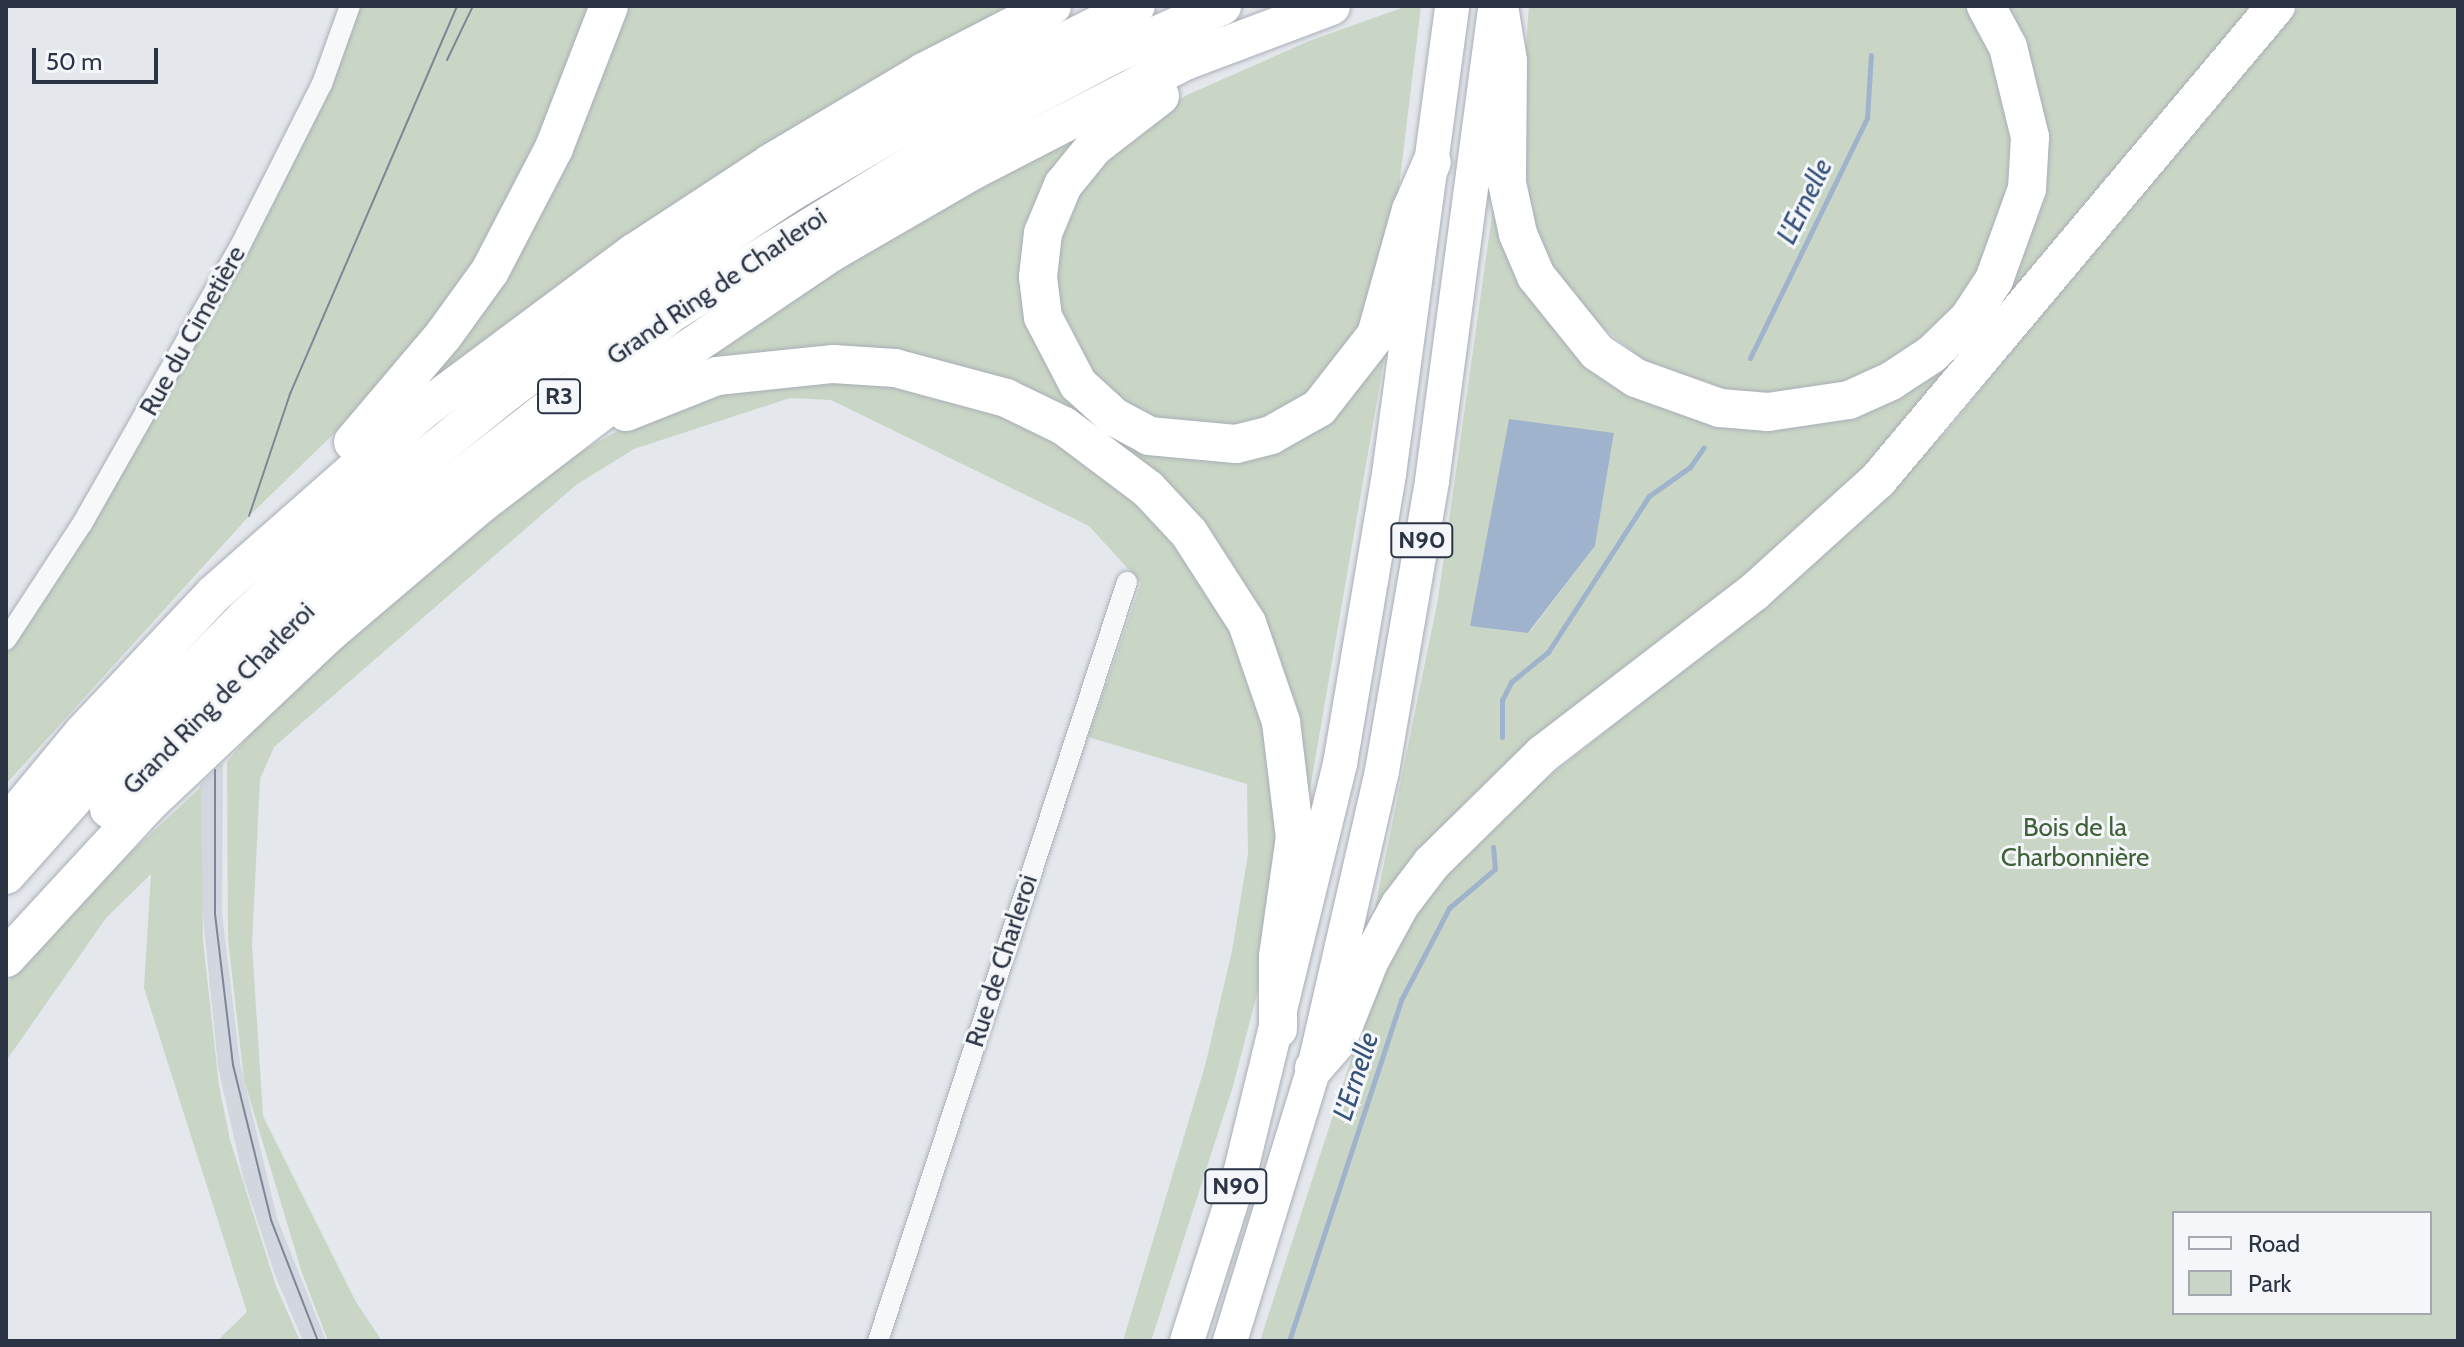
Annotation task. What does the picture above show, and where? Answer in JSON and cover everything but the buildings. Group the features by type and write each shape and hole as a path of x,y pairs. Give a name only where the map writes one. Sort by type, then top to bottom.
{"highway":[{"path":"214,594 241,553 387,407 490,271 554,148 609,6"},
{"path":"6,826 83,733 214,594 419,413 634,253 924,72 1052,6"},
{"name":"Grand Ring de Charleroi","path":"6,875 246,617 373,500 507,392 646,288 791,192 941,104 1136,6"},
{"name":"Grand Ring de Charleroi","path":"6,930 157,756 275,639 400,525 534,416 671,313 811,222 1108,57 1222,6"},
{"path":"6,958 148,804 329,633 648,376 845,244 972,171 1185,61 1252,40 1331,6"},
{"name":"N90","path":"1187,1341 1278,1029 1346,735 1389,474 1452,6"},
{"path":"1497,6 1508,61 1507,183 1518,234 1536,276 1597,352 1636,378 1720,408 1768,412 1810,409 1891,381 1960,327 1994,280 2027,189 2030,137 2013,60 1986,6"},
{"name":"N90","path":"1230,1341 1314,1068 1363,858 1409,625 1497,6"},
{"path":"1314,1068 1338,1040 1369,962 1400,905 1432,863 1543,754 1753,593 1878,480 2276,6"},
{"path":"1252,40 1139,108 1094,147 1063,185 1043,233 1038,277 1043,317 1078,384 1114,417 1149,436 1236,444 1271,435 1319,408 1376,335 1411,210 1432,162"},
{"path":"569,438 717,376 833,364 895,368 955,380 1064,426 1108,456 1189,533 1218,577 1247,623 1281,722 1295,837 1278,957 1278,1029"}],"street":[{"name":"Rue du Cimetière","path":"6,640 82,524 240,246 317,96 350,6"},
{"name":"Rue de Charleroi","path":"878,1341 1127,582"}],"shaded area":[{"path":"223,763 222,913 240,1063 277,1218 326,1341 303,1341 275,1275 243,1177 218,1067 198,867 200,785"}],"green space":[{"path":"358,6 593,6 571,73 470,277 349,419 249,516 6,784 6,655 109,496 301,149"},
{"path":"619,6 1017,6 399,412"},
{"path":"1407,6 1421,6 1393,236 1360,332 1315,392 1248,428 1172,427 1110,397 1061,329 1053,284 1057,236 1075,195 1145,121 1187,95 1309,41"},
{"path":"1529,6 1970,6 1985,30 2016,158 1996,246 1946,321 1901,358 1824,390 1746,396 1658,372 1581,310 1552,270 1534,226 1519,149"},
{"path":"1998,6 2265,6 1938,403 1370,932 1438,599 1497,180 1508,229 1627,381 1859,407 2021,250","holes":["1614,434 1595,546 1529,633"]},
{"name":"Bois de la Charbonnière","path":"2300,6 2458,6 2458,1341 1260,1341 1369,1004 1403,929 1445,872 1505,812 1820,558 1947,431 2203,113"},
{"path":"1113,115 1044,203 1064,381 1226,457 1389,331 1304,824 1225,565 956,372 664,384 856,255"},
{"path":"864,379 1029,424 1078,452 1169,532 1208,585 1247,660 1280,802 1263,971 1233,1086 1151,1341 1123,1341 1205,1066 1232,951 1248,854 1247,784 1088,737 1141,583 1089,526 831,400 790,398 634,449 576,485 274,747 260,779 252,945 263,1116 356,1302 382,1341 328,1341 302,1273 244,1080 228,939 227,762 268,712 383,610 564,461 623,428 725,392"},
{"path":"201,787 203,941 219,1086 230,1140 276,1286 300,1341 217,1341 247,1312 144,988 151,874 106,918 6,1061 6,984 70,909"}],"water":[{"path":"1509,419 1614,433 1595,546 1528,633 1470,626"}],"waterway":[{"name":"L'Ernelle","path":"1750,358 1867,118 1871,55"},
{"name":"L'Ernelle","path":"1502,737 1502,700 1511,682 1548,652 1649,496 1690,467 1704,447"},
{"name":"L'Ernelle","path":"1289,1341 1401,1000 1449,908 1495,869 1493,847"}],"tram line":[{"path":"249,516 290,394 457,6"},
{"path":"447,60 473,6"},
{"path":"215,770 215,914 233,1065 271,1220 318,1341"}]}
